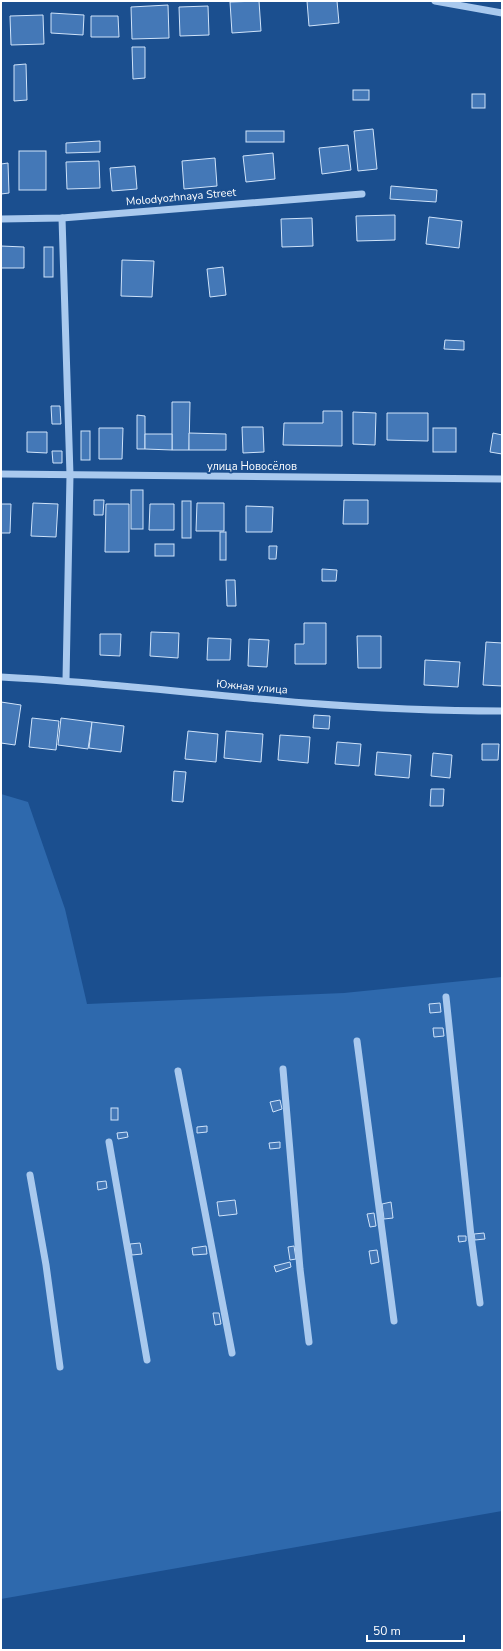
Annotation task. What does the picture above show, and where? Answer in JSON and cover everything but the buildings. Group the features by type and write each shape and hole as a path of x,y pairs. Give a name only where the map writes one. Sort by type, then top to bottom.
{"street":[{"path":"435,1 502,13"},
{"name":"Molodyozhnaya Street","path":"1,219 62,218 362,194"},
{"path":"62,218 70,476 66,680"},
{"name":"улица Новосёлов","path":"1,474 70,476 502,479"},
{"name":"Южная улица","path":"1,677 66,680 305,703 434,711 502,711"},
{"path":"446,997 471,1236 480,1303"},
{"path":"357,1041 394,1321"},
{"path":"284,1069 300,1269 309,1342"},
{"path":"178,1071 232,1353"},
{"path":"109,1142 147,1360"},
{"path":"30,1175 46,1265 60,1367"}],"shaded area":[{"path":"1,794 28,802 65,909 87,1004 344,993 502,977 502,1511 1,1599"}]}
